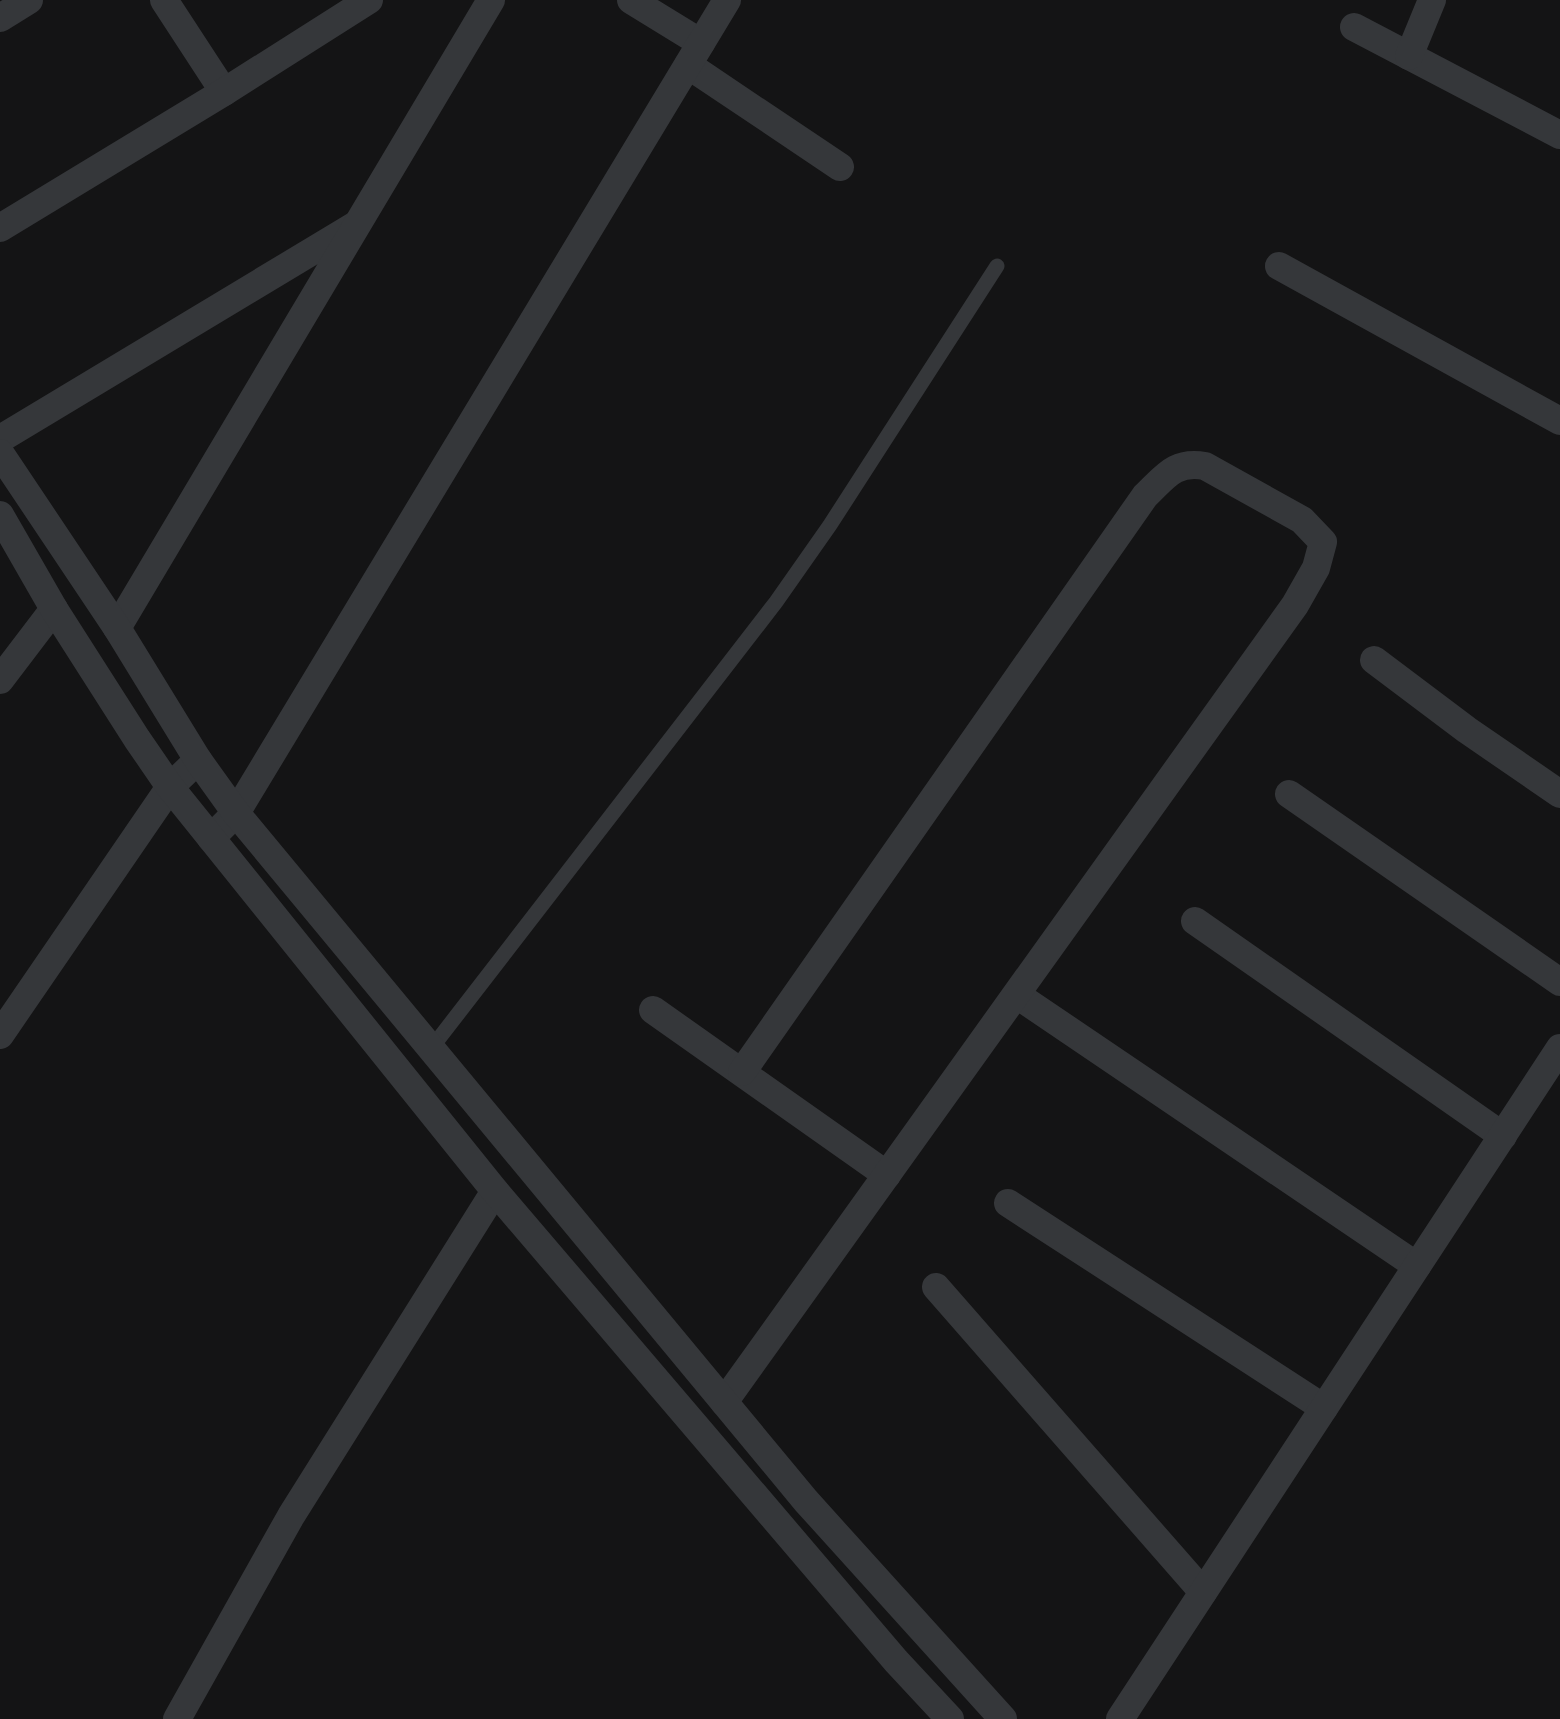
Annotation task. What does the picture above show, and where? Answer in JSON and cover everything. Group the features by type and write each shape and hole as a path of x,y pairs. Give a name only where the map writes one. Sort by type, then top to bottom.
{"street":[{"path":"0,18 29,0"},
{"path":"164,0 224,92"},
{"path":"0,228 224,92 369,0"},
{"path":"117,628 491,0"},
{"path":"631,0 694,54 840,167"},
{"path":"211,838 236,814 727,0"},
{"path":"1409,56 1432,0"},
{"path":"1354,28 1560,135"},
{"path":"0,439 357,224"},
{"path":"1279,266 1560,421"},
{"path":"0,453 117,628 198,760 236,814 806,1501 1003,1719"},
{"path":"724,1402 1295,605 1316,568 1323,542 1313,530 1302,520 1206,466 1189,463 1171,471 1145,496 742,1072"},
{"path":"0,515 54,609 136,739 170,787 495,1191 877,1639 950,1719"},
{"path":"0,680 54,609"},
{"path":"1374,660 1467,730 1560,794"},
{"path":"0,1035 170,787 198,760"},
{"path":"1289,794 1560,982"},
{"path":"1195,921 1503,1136"},
{"path":"1017,995 1417,1266"},
{"path":"653,1010 887,1175"},
{"path":"1120,1719 1560,1048"},
{"path":"177,1719 291,1516 495,1191"},
{"path":"1008,1203 1324,1408"},
{"path":"936,1287 1203,1592"}],"lane":[{"path":"430,1050 776,602 830,525 997,266"}]}
